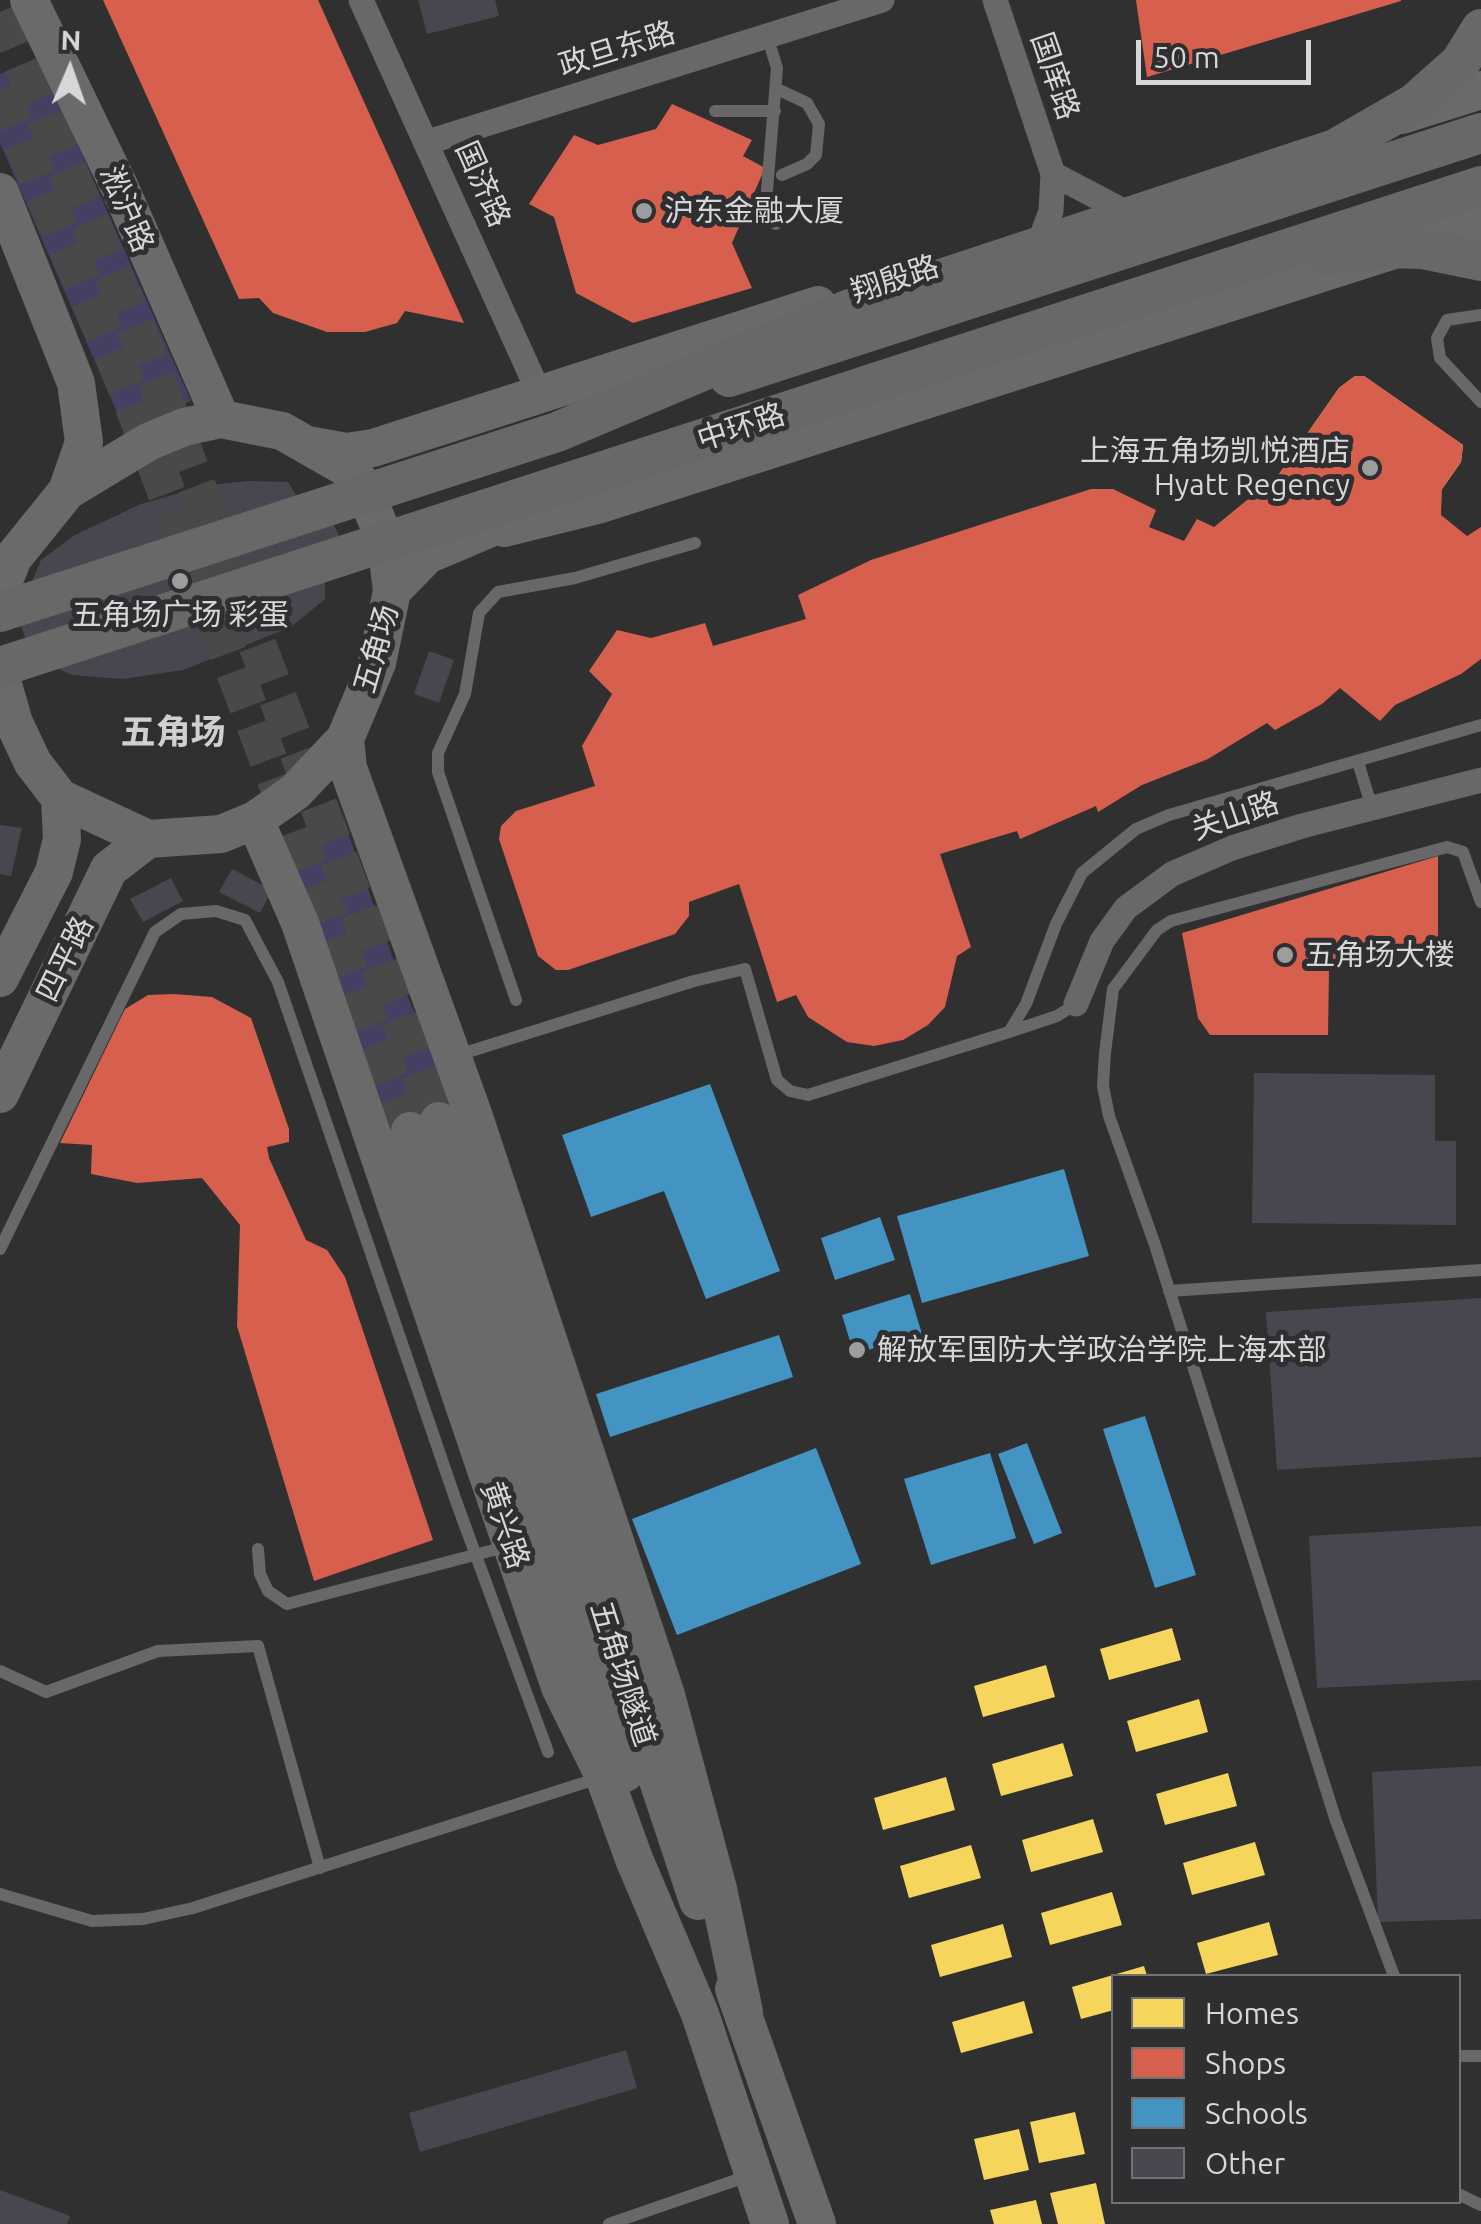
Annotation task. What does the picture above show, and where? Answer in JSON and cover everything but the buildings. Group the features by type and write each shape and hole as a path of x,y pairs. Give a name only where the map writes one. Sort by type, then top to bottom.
{"highway":[{"path":"549,414 850,309 1335,149 1414,103 1438,84 1460,63 1481,29"},
{"name":"中环路","path":"0,612 549,414 1481,133"},
{"name":"中环路","path":"0,670 1481,186"},
{"path":"574,482 894,392 1312,258 1386,248 1422,249 1481,261"}],"main road":[{"name":"淞沪路","path":"28,0 120,188 221,419"},
{"name":"翔殷路","path":"308,445 346,452 549,414 1044,230 1481,90"},
{"path":"0,192 76,383 84,442 67,490"},
{"path":"392,590 427,555 594,486 804,412 1481,200"},
{"path":"468,537 601,504 1481,222"},
{"name":"五角场","path":"0,670 7,720 60,798 148,838 221,834 254,820 295,792 346,739 377,663 392,590 386,542 361,483 308,445 254,422 221,419 148,442 67,490 4,570"},
{"path":"346,739 348,768 452,1057 666,1695 718,1889 744,2012"},
{"name":"四平路","path":"0,978 54,872 62,839 60,798"},
{"name":"黄兴路","path":"254,820 300,922 494,1550 604,1776 634,1859 700,2014 770,2224"},
{"name":"四平路","path":"0,1094 108,868 148,838"},
{"name":"五角场隧道","path":"700,2014 424,1126 701,1912 744,2012 817,2224"}],"street":[{"name":"国济路","path":"361,0 549,414"},
{"name":"政旦东路","path":"428,142 882,0"},
{"name":"国庠路","path":"994,0 1054,174 1051,211 1044,230"},
{"path":"1054,174 1088,196 1116,207"},
{"name":"关山路","path":"1076,1004 1102,941 1118,919 1172,874 1232,848 1481,780"}],"lane":[{"path":"767,36 777,68 767,190 776,224"},
{"path":"776,89 807,103 819,124 816,155 807,164 782,175"},
{"path":"715,111 776,111"},
{"path":"1481,315 1447,320 1437,338 1440,358 1481,402"},
{"path":"516,1000 438,772 438,753 465,694 480,613 498,592 576,578 695,544"},
{"path":"1008,1032 1026,1004 1056,924 1076,886 1108,849 1136,829 1169,815 1481,725"},
{"path":"1358,762 1372,808"},
{"path":"1393,1974 1336,1821 1169,1291 1109,1116 1103,1086 1113,989 1157,930 1170,921 1431,848 1458,848 1463,852 1481,902"},
{"path":"0,1249 154,932 181,914 216,912 245,920 278,982 494,1550 548,1752"},
{"path":"452,1057 694,981 745,969 777,1080 790,1091 808,1095 1057,1016 1076,1004"},
{"path":"1169,1291 1481,1270"},
{"path":"258,1549 260,1574 268,1591 287,1604 494,1550"},
{"path":"0,1671 46,1692 158,1651 258,1646 320,1868"},
{"path":"0,1894 92,1921 143,1919 193,1908 604,1776"},
{"path":"609,2224 753,2174"}],"shaded area":[{"path":"39,57 191,401 123,426 0,143 0,74"},
{"path":"345,825 401,981 454,1106 385,1128 290,849"}],"tunnel":[{"path":"0,12 141,340 439,1121"},
{"path":"0,90 118,365 410,1131"}],"place":[{"name":"沪东金融大厦","path":"644,211"},
{"name":"上海五角场凯悦酒店 Hyatt Regency","path":"1370,468"},
{"name":"五角场广场 彩蛋","path":"180,581"},
{"name":"五角场大楼","path":"1285,955"},
{"name":"解放军国防大学政治学院上海本部","path":"857,1350"}],"district":[{"name":"五角场","path":"173,732"}]}
